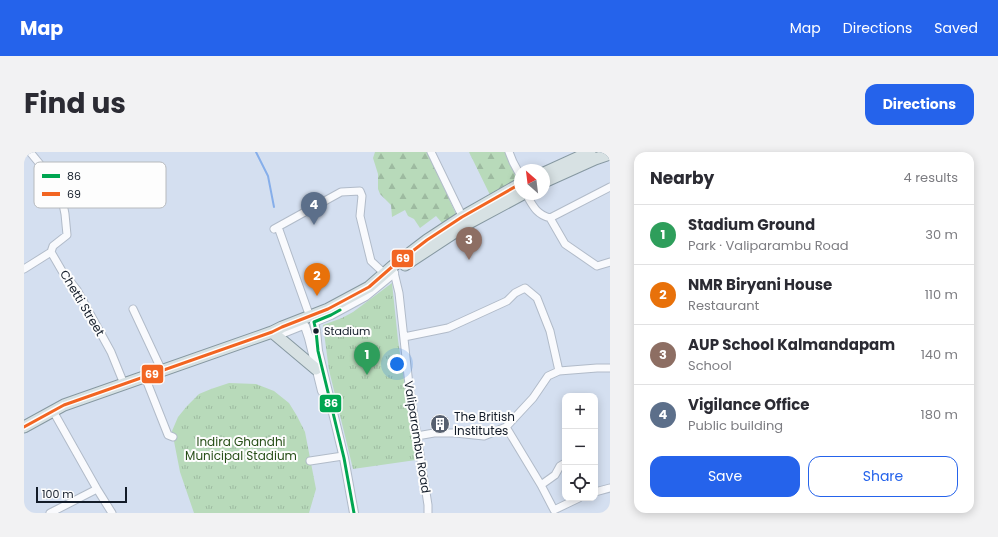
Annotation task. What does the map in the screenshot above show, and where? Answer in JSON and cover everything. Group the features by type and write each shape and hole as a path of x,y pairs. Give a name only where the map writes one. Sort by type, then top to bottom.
{"main road":[{"path":"550,170 590,152"},
{"path":"550,179 595,159 610,154"},
{"path":"24,426 64,405 162,372 282,327 312,320 369,287 391,271 411,261 464,221 514,188"},
{"path":"464,221 514,198"},
{"path":"272,332 316,369"}],"street":[{"path":"30,152 38,162"},
{"path":"431,152 464,221"},
{"path":"509,152 514,164"},
{"path":"550,218 610,187"},
{"path":"354,513 318,351 316,331 276,228 340,192 360,191 362,196 360,216 371,261 391,271"},
{"path":"530,200 536,211 550,218 565,244 597,266 610,262"},
{"path":"24,269 51,252 53,246 67,235 64,208"},
{"name":"Chetti Street","path":"51,252 62,271 77,290 111,352 124,384"},
{"name":"Valiparambu Road","path":"391,271 399,293 409,385 428,513"},
{"path":"404,337 448,328 506,301 515,293 525,288 537,298 550,331 559,371"},
{"path":"133,309 162,372"},
{"path":"272,332 283,333 303,325 306,326 316,369 341,456 349,513"},
{"path":"417,436 434,433 456,432 484,436 506,427 533,398 548,376 559,371 610,368"},
{"path":"145,377 168,435 173,437"},
{"path":"53,411 112,513"},
{"path":"506,427 541,485 554,510 573,501"},
{"path":"310,461 341,456"},
{"path":"541,485 555,474 562,465"},
{"path":"598,491 610,488"},
{"path":"50,513 97,489"}],"green space":[{"path":"375,152 427,152 457,216 443,224 436,216 420,228 414,219 408,216 405,210 392,217 391,205 380,194 378,189 378,174 373,158"},
{"path":"469,152 506,152 514,170 514,186 491,197"},
{"path":"392,283 398,340 416,460 353,469 329,370 323,325 353,312"},
{"name":"Indira Ghandhi Municipal Stadium","path":"229,383 256,384 274,391 289,403 297,416 305,432 316,489 309,513 194,513 180,472 172,431 178,417 199,394"}],"waterway":[{"path":"256,152 268,176 274,207"}],"transit line":[{"name":"69","path":"24,427 64,405 272,332 328,309 369,287 393,266 427,240 462,217 514,187"},
{"name":"86","path":"340,310 314,322 318,351 344,458 354,513"}],"place":[{"name":"Vigilance Office","path":"314,225"},
{"name":"AUP School Kalmandapam","path":"469,260"},
{"name":"NMR Biryani House","path":"317,296"},
{"name":"Stadium","path":"316,331"},
{"name":"Stadium Ground","path":"367,375"},
{"name":"The British Institutes","path":"440,424"}]}
